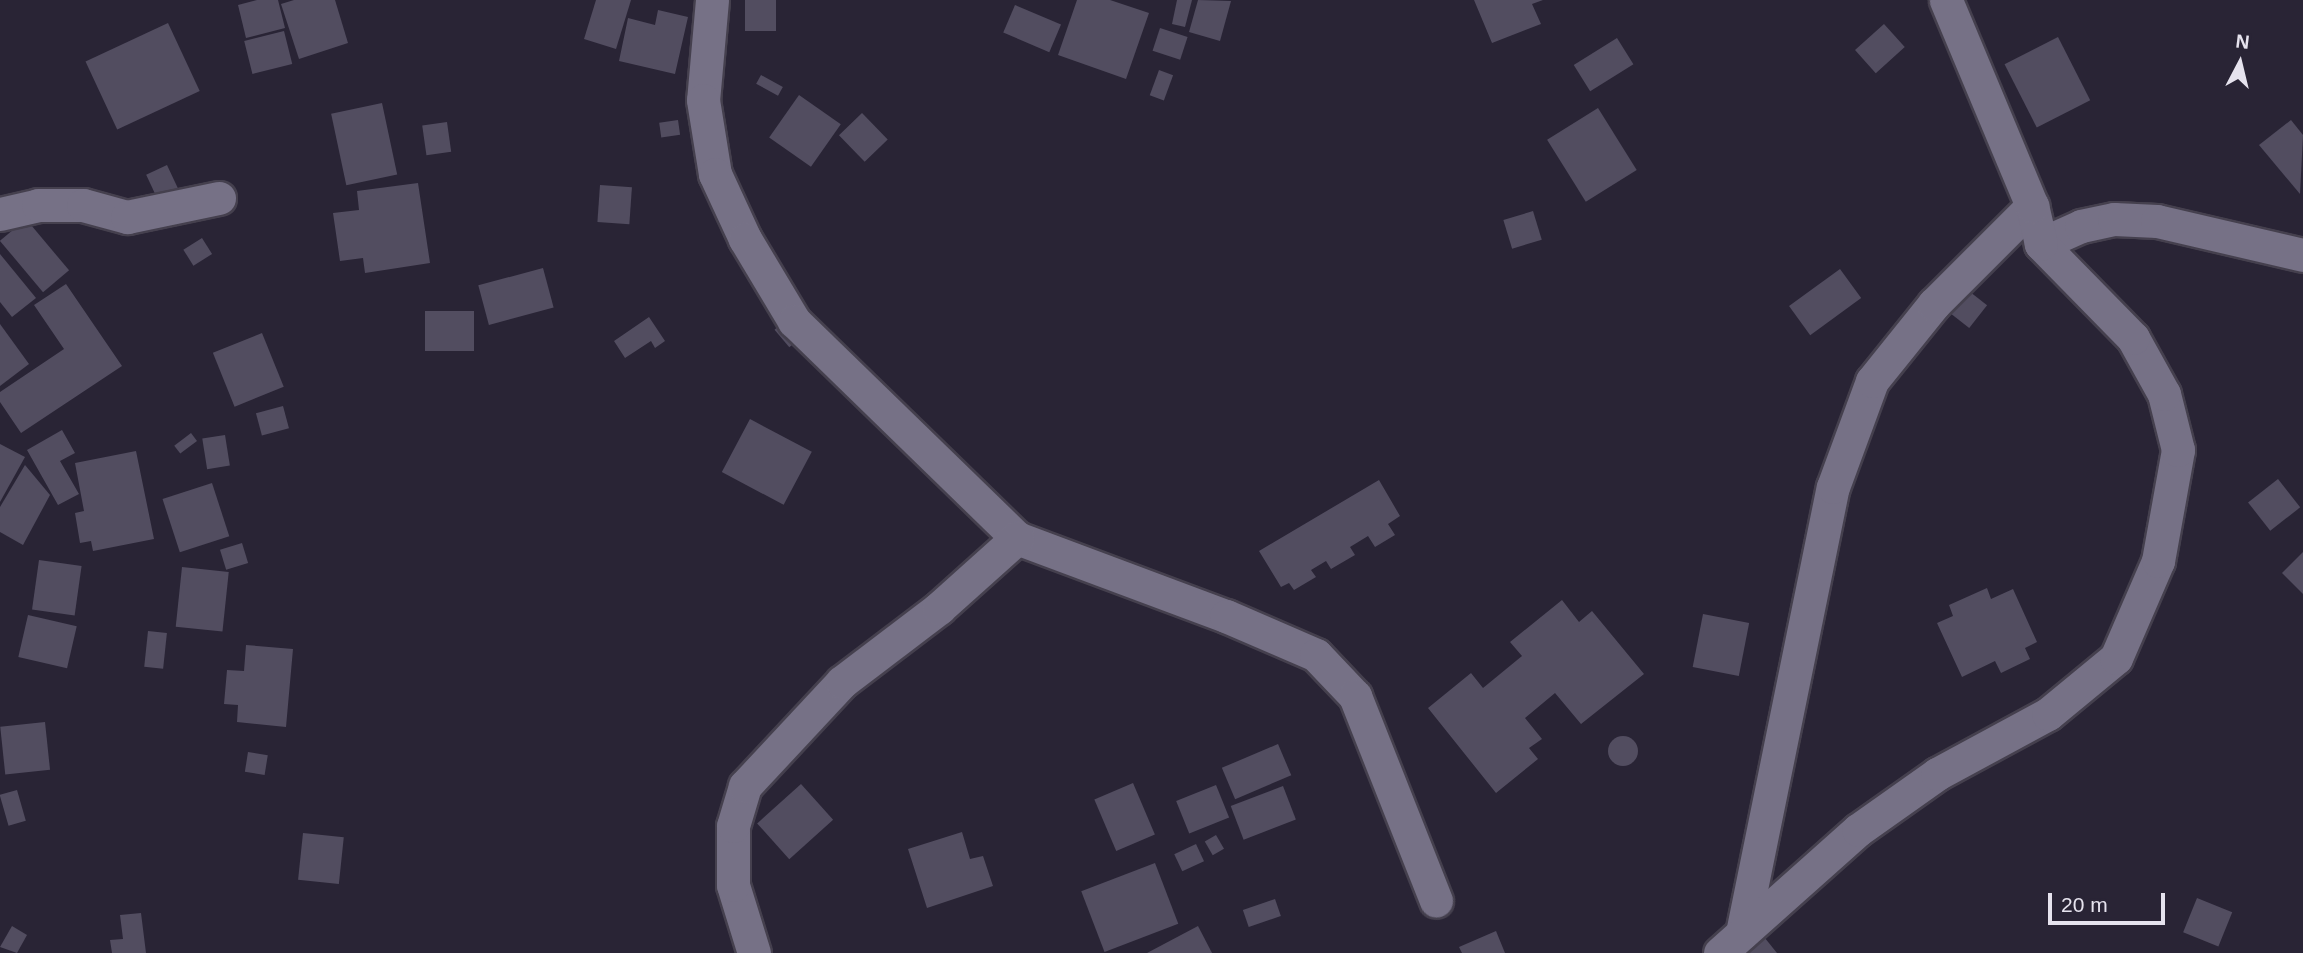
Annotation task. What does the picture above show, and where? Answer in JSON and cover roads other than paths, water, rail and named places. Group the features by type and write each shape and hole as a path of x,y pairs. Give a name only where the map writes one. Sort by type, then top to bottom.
{"street":[{"path":"712,0 703,100 715,174 745,239 794,321 1017,538 1226,616 1316,655 1355,695 1436,901"},
{"path":"1731,943 1858,830 1937,774 2048,714 2116,659 2158,561 2178,450 2164,394 2133,338 2041,244 2032,206 1945,0"},
{"path":"0,214 38,205 83,205 127,217 219,198"},
{"path":"1731,943 1833,487 1871,381 1934,304 2032,206"},
{"path":"2041,244 2081,226 2114,219 2157,220 2303,255"},
{"path":"754,953 733,885 733,826 745,786 842,682 939,608 1017,538"}]}
